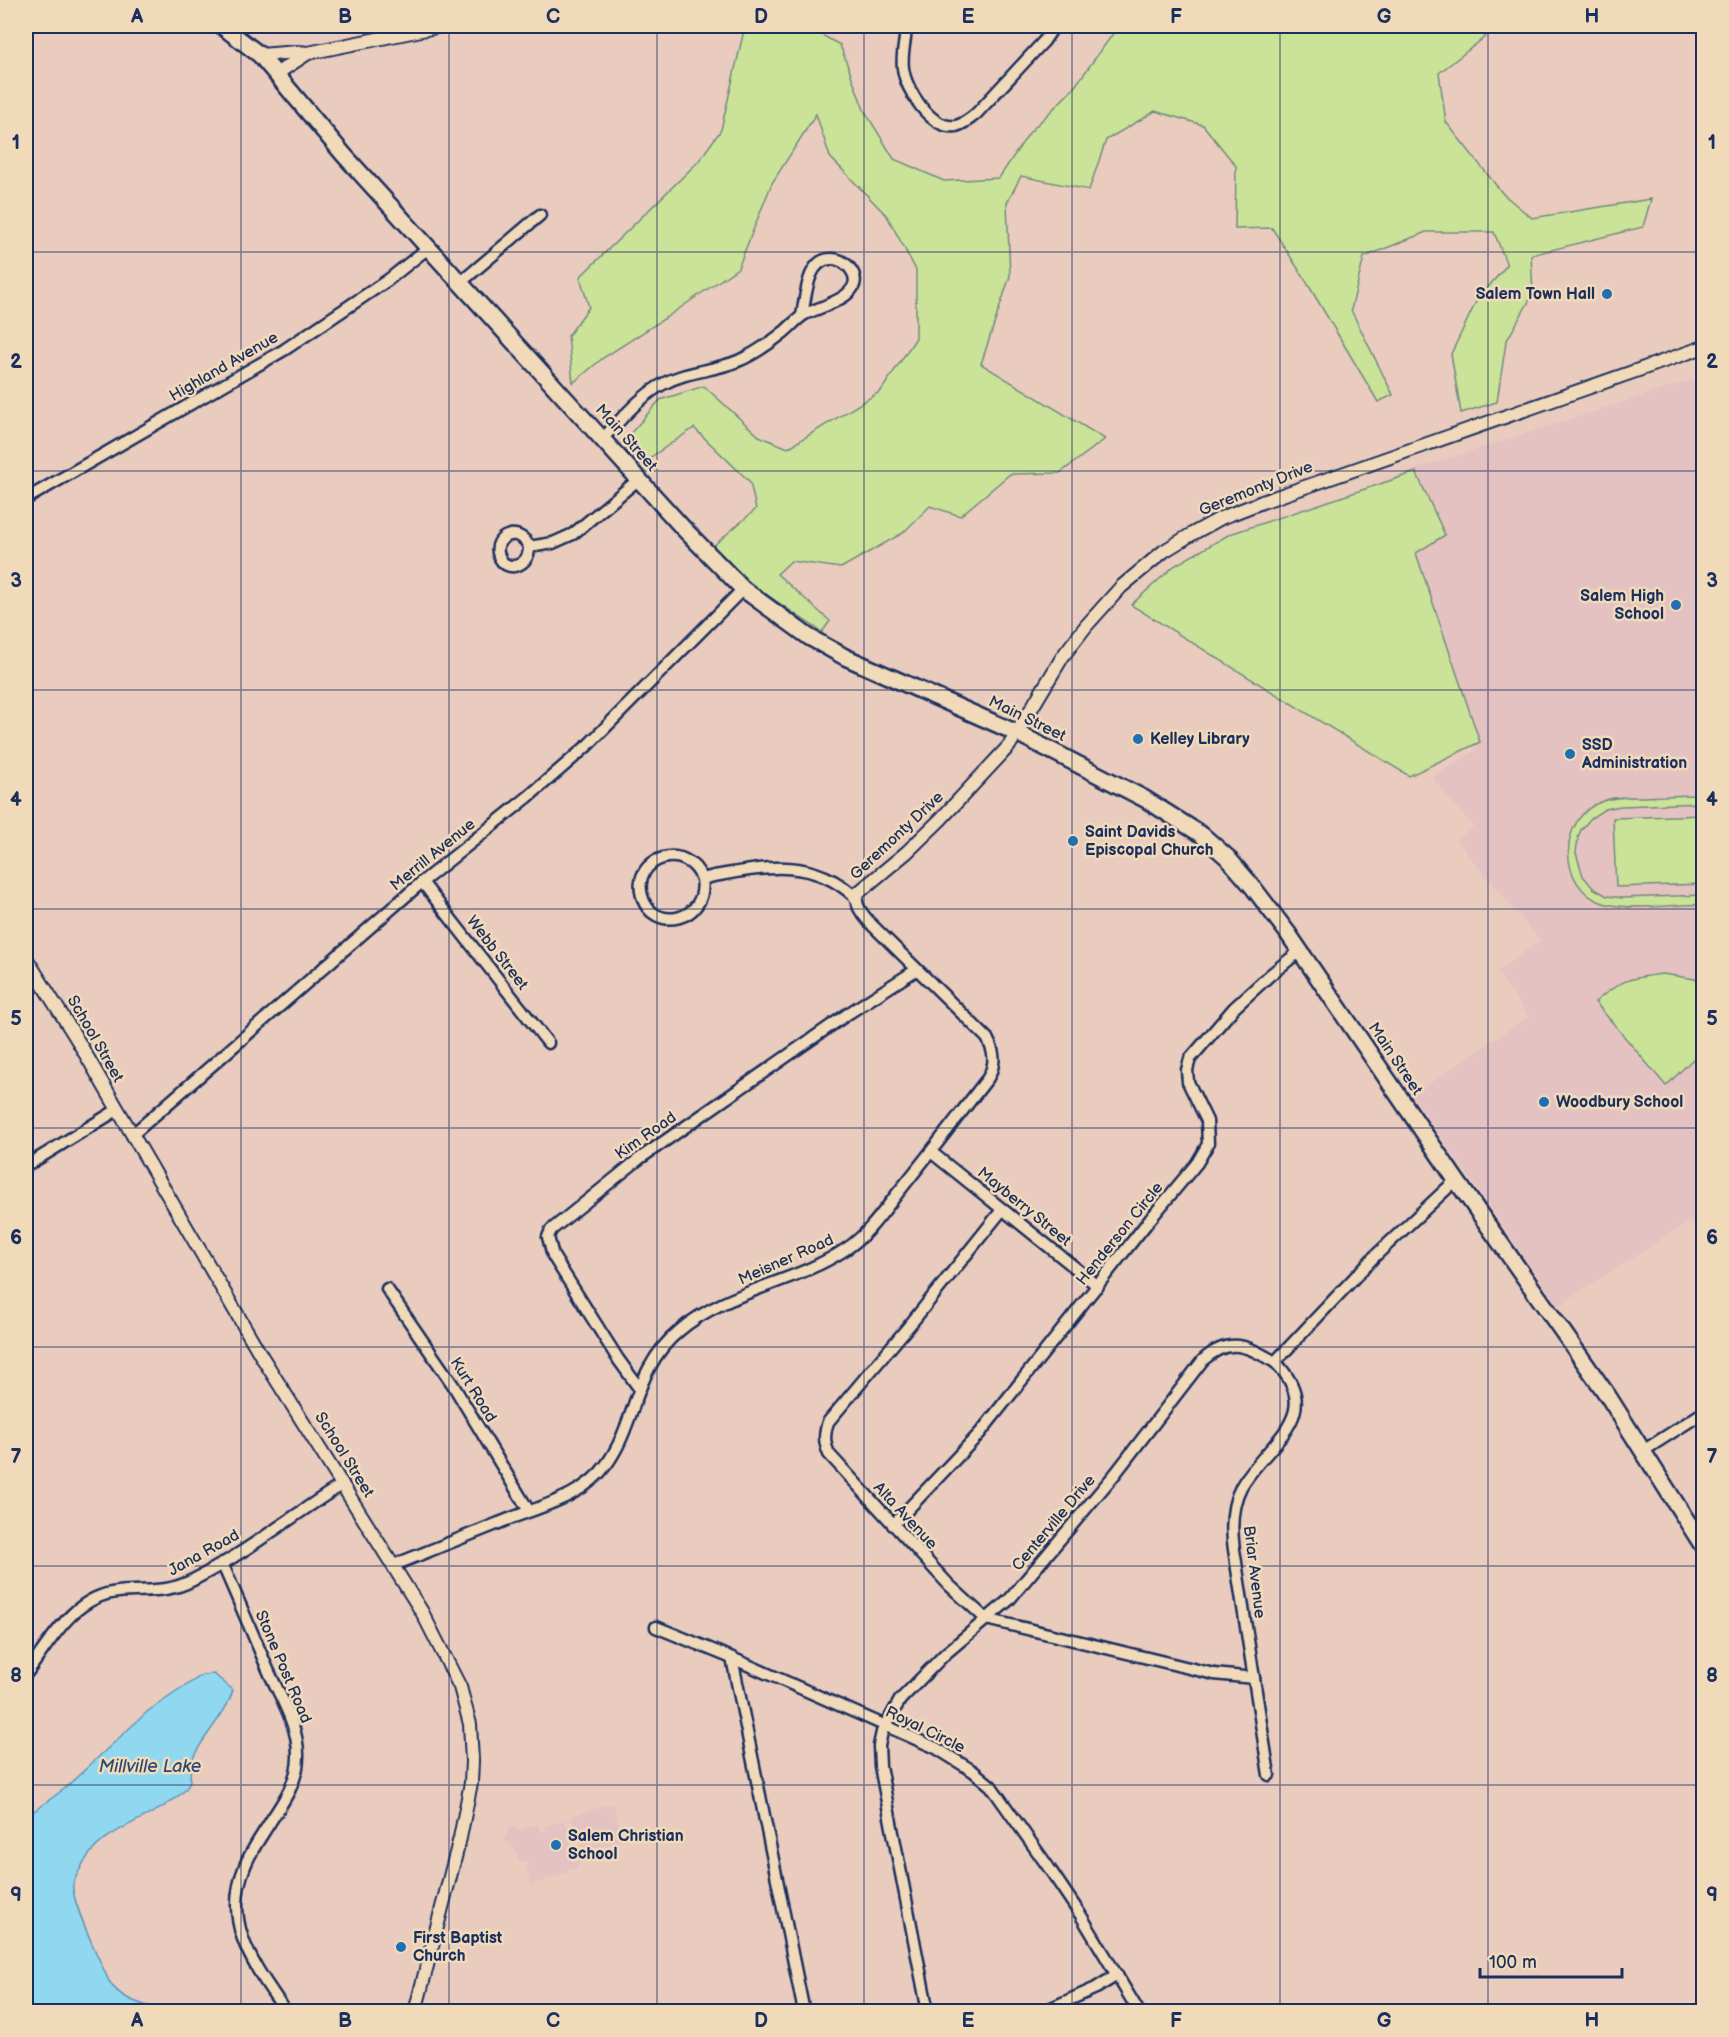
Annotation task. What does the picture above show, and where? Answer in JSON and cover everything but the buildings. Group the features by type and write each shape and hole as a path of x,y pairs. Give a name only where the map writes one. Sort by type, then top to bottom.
{"main road":[{"name":"Main Street","path":"222,26 260,55 326,135 428,248 703,551 743,589 809,637 844,657 1017,733 1145,799 1202,835 1241,871 1300,951 1456,1180 1608,1396 1704,1548"}],"street":[{"path":"260,55 308,53 389,30 441,26"},
{"path":"906,26 903,69 909,87 924,110 934,119 949,126 963,123 976,114 1044,41 1054,26"},
{"path":"276,74 308,53"},
{"path":"460,283 540,215"},
{"name":"Highland Avenue","path":"26,499 284,350 388,280 428,248"},
{"path":"602,440 654,390 678,378 739,360 768,344 802,315 842,299 848,294 853,278 845,264 830,259 815,266 811,274 802,315"},
{"name":"Geremonty Drive","path":"856,898 859,892 907,852 940,820 1009,746 1063,656 1120,587 1146,565 1192,534 1221,518 1262,502 1704,347"},
{"path":"529,547 553,543 573,534 639,479"},
{"name":"Merrill Avenue","path":"132,1135 422,882 528,797 587,746 743,589"},
{"path":"665,857 678,857 691,862 702,879 703,893 698,905 682,917 669,919 656,915 646,906 641,893 641,880 644,873 652,863 665,857"},
{"path":"702,879 743,872 802,868 828,878 856,898"},
{"name":"Webb Street","path":"422,882 548,1043"},
{"name":"Meisner Road","path":"394,1565 580,1488 598,1475 616,1448 646,1372 672,1337 694,1320 723,1304 825,1261 853,1244 869,1229 988,1078 995,1058 987,1038 870,923 860,910 856,898"},
{"name":"Henderson Circle","path":"893,1525 980,1433 1197,1163 1208,1144 1207,1121 1188,1082 1190,1059 1234,1008 1300,951"},
{"name":"School Street","path":"26,958 58,1006 262,1357 394,1565 433,1631 453,1671 466,1706 472,1744 468,1806 415,2012"},
{"name":"Kim Road","path":"639,1388 553,1256 548,1237 551,1230 639,1159 916,969"},
{"path":"26,1166 117,1110"},
{"name":"Mayberry Street","path":"931,1152 1098,1286"},
{"path":"1275,1362 1374,1257 1456,1180"},
{"name":"Alta Avenue","path":"1002,1210 914,1321 828,1422 824,1432 829,1454 949,1585 986,1619 1214,1674 1254,1678"},
{"name":"Kurt Road","path":"387,1289 453,1385 529,1510"},
{"name":"Centerville Drive","path":"928,2012 882,1778 879,1746 884,1726 907,1692 945,1654 1005,1604 1096,1497 1203,1360 1218,1348 1236,1345 1254,1350 1275,1362"},
{"name":"Briar Avenue","path":"1269,1775 1233,1545 1232,1518 1241,1487 1284,1434 1295,1408 1294,1388 1289,1378 1275,1362"},
{"path":"1643,1451 1704,1412"},
{"name":"Jana Road","path":"26,1674 72,1613 91,1600 115,1592 170,1590 194,1580 343,1484"},
{"name":"Stone Post Road","path":"222,1563 288,1714 297,1744 298,1758 292,1784 245,1866 237,1901 238,1925 245,1947 286,2012"},
{"name":"Royal Circle","path":"656,1627 936,1748 974,1772 990,1786 1074,1905 1139,2012"},
{"path":"732,1658 804,2012"},
{"path":"1042,2012 1096,1988 1117,1975"}],"shaded area":[{"path":"1703,376 1703,1237 1691,1220 1558,1306 1412,1095 1528,1017 1497,972 1540,941 1456,840 1473,827 1431,777 1476,750 1382,480"},
{"path":"613,1803 624,1840 584,1854 579,1839 570,1842 575,1858 580,1861 576,1870 571,1869 569,1872 532,1885 525,1866 529,1865 527,1861 520,1863 514,1848 504,1840 511,1826 519,1830 537,1824 541,1832 546,1831 545,1826 564,1820 567,1826 573,1824 571,1816"}],"green space":[{"path":"745,26 806,26 840,45 864,110 894,159 944,181 999,178 1029,133 1073,89 1115,31 1116,26 1499,26 1439,73 1446,122 1503,194 1532,218 1651,199 1643,227 1531,255 1533,294 1506,342 1497,402 1461,413 1451,354 1477,300 1507,265 1494,232 1426,232 1364,257 1351,310 1393,395 1378,402 1272,228 1235,229 1236,166 1203,125 1155,111 1106,140 1089,190 1021,176 1007,203 1010,276 981,364 1105,439 1060,473 1010,474 960,516 930,506 903,533 841,568 791,561 777,574 830,621 822,632 749,583 712,547 756,509 750,482 694,428 639,465 622,443 660,400 704,386 759,436 788,448 881,391 916,338 916,270 887,216 830,157 816,114 772,183 738,268 603,358 573,383 568,336 589,307 580,277 698,162 721,130"},
{"path":"1416,472 1445,535 1416,553 1480,742 1409,776 1131,605 1174,566 1230,534"},
{"path":"1703,795 1703,803 1621,806 1605,809 1591,818 1581,830 1576,853 1583,876 1593,888 1607,896 1623,898 1703,895 1703,904 1638,907 1613,905 1603,903 1588,895 1577,883 1568,852 1577,821 1588,809 1608,799"},
{"path":"1703,815 1703,884 1616,887 1613,818"},
{"path":"1663,974 1695,979 1704,984 1703,1049 1666,1086 1595,1002 1612,988 1626,981"}],"water":[{"name":"Millville Lake","path":"214,1674 233,1690 225,1709 192,1760 188,1787 157,1810 100,1843 88,1855 73,1884 73,1892 81,1917 114,1988 141,2004 164,2011 26,2011 26,1817 64,1789 148,1711 202,1675"}],"place":[{"name":"Salem Town Hall","path":"1607,294"},
{"name":"Salem High School","path":"1676,605"},
{"name":"Kelley Library","path":"1138,739"},
{"name":"SSD Administration","path":"1570,754"},
{"name":"Saint Davids Episcopal Church","path":"1073,841"},
{"name":"Woodbury School","path":"1544,1102"},
{"name":"Salem Christian School","path":"556,1845"},
{"name":"First Baptist Church","path":"401,1947"}]}
